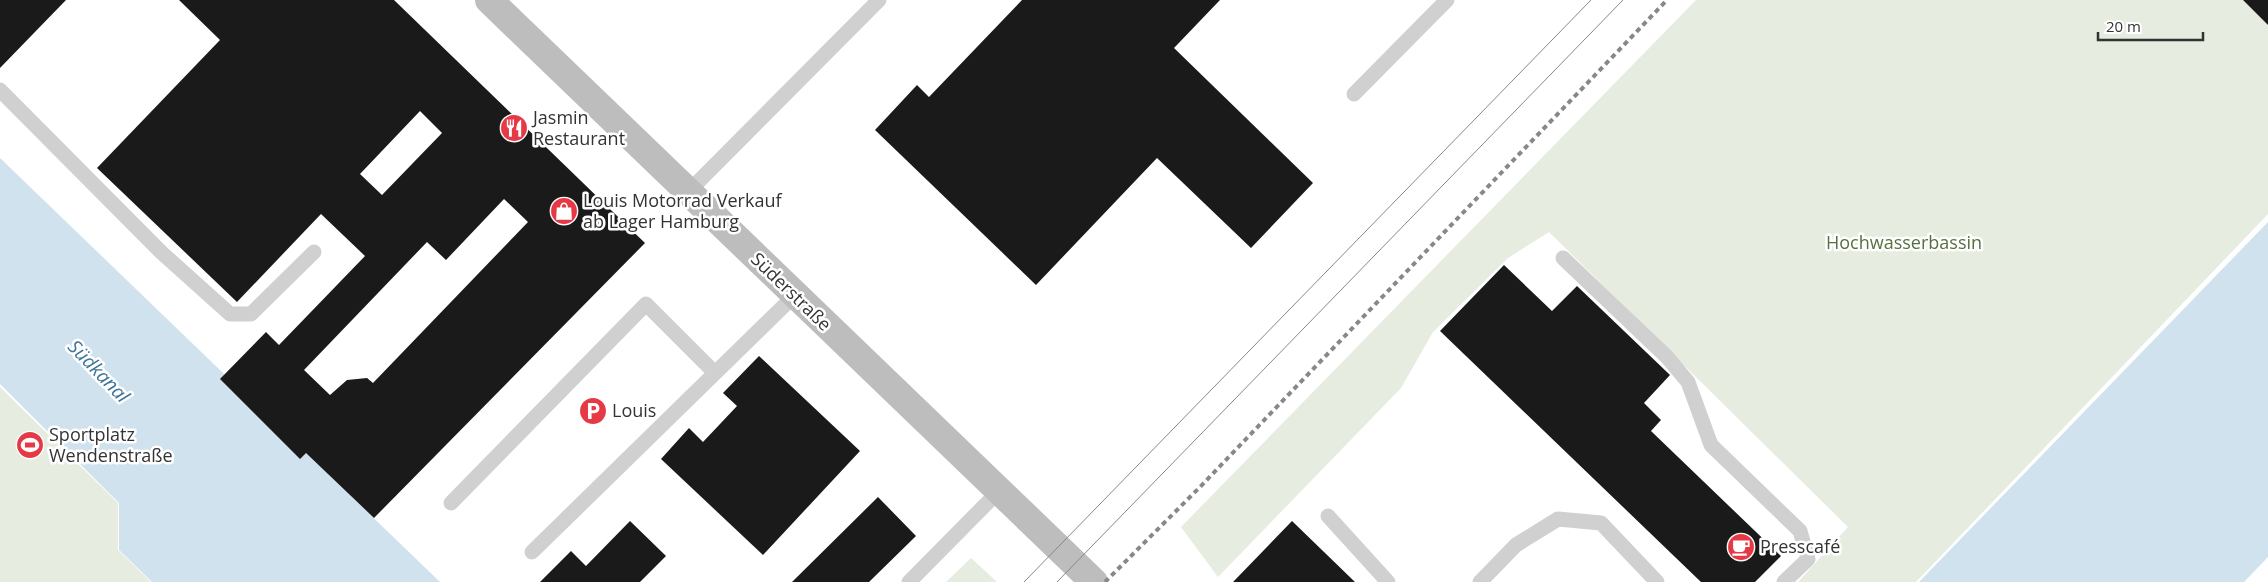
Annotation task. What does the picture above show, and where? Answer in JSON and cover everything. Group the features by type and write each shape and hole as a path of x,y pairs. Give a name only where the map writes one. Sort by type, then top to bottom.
{"main road":[{"name":"Süderstraße","path":"489,0 687,193 1094,582"}],"lane":[{"path":"687,193 878,0"},
{"path":"1354,94 1447,0"},
{"path":"0,90 162,253 230,314 251,314 314,252"},
{"path":"1564,258 1667,357 1688,382 1711,446 1800,531 1808,559 1784,582"},
{"path":"532,552 795,296"},
{"path":"451,503 646,304 715,374"},
{"path":"909,582 999,491"},
{"path":"1328,516 1388,582"},
{"path":"1480,582 1516,544 1558,519 1601,523 1657,582"}],"green space":[{"name":"Hochwasserbassin","path":"1696,0 2243,0 2268,25 2268,214 1916,582 1798,582 1848,527 1549,232 1508,258 1433,332 1401,388 1218,577 1181,527"},
{"name":"Sportplatz Wendenstraße","path":"0,387 118,503 118,550 151,582 0,582"},
{"path":"971,558 997,582 946,582"}],"water":[{"name":"Südkanal","path":"0,158 440,582 152,582 119,550 119,503 0,384"},
{"path":"2268,222 2268,557 2244,582 1919,582"}],"building":[{"path":"0,0 66,0 0,68"},
{"path":"179,0 394,0 645,243 374,518 306,453 300,459 220,379 266,332 279,345 365,256 321,214 237,302 97,168 220,40","holes":["420,111 442,133 382,195 360,174","504,199 528,222 373,383 367,378 347,380 330,395 304,370 427,242 446,260"]},
{"path":"1022,0 1220,0 1174,48 1313,183 1251,248 1157,158 1036,285 875,130 917,85 929,97"},
{"path":"2243,0 2268,0 2268,25"},
{"path":"1504,265 1552,311 1577,286 1670,375 1644,403 1661,420 1651,431 1781,556 1755,582 1701,582 1440,331"},
{"path":"759,356 860,451 763,555 661,459 689,428 703,442 737,406 723,393"},
{"path":"878,497 916,536 869,582 792,582"},
{"path":"630,521 666,556 640,582 540,582 571,551 586,566"},
{"path":"1292,521 1355,582 1233,582"}],"tram line":[{"path":"1024,582 1591,0"},
{"path":"1057,582 1623,0"}],"railway":[{"path":"1105,582 1200,487 1667,0"}],"place":[{"name":"Jasmin Restaurant","path":"514,128"},
{"name":"Louis Motorrad Verkauf ab Lager Hamburg","path":"564,211"},
{"name":"Louis","path":"593,411"},
{"name":"Sportplatz Wendenstraße","path":"30,445"},
{"name":"Presscafé","path":"1741,547"}]}
